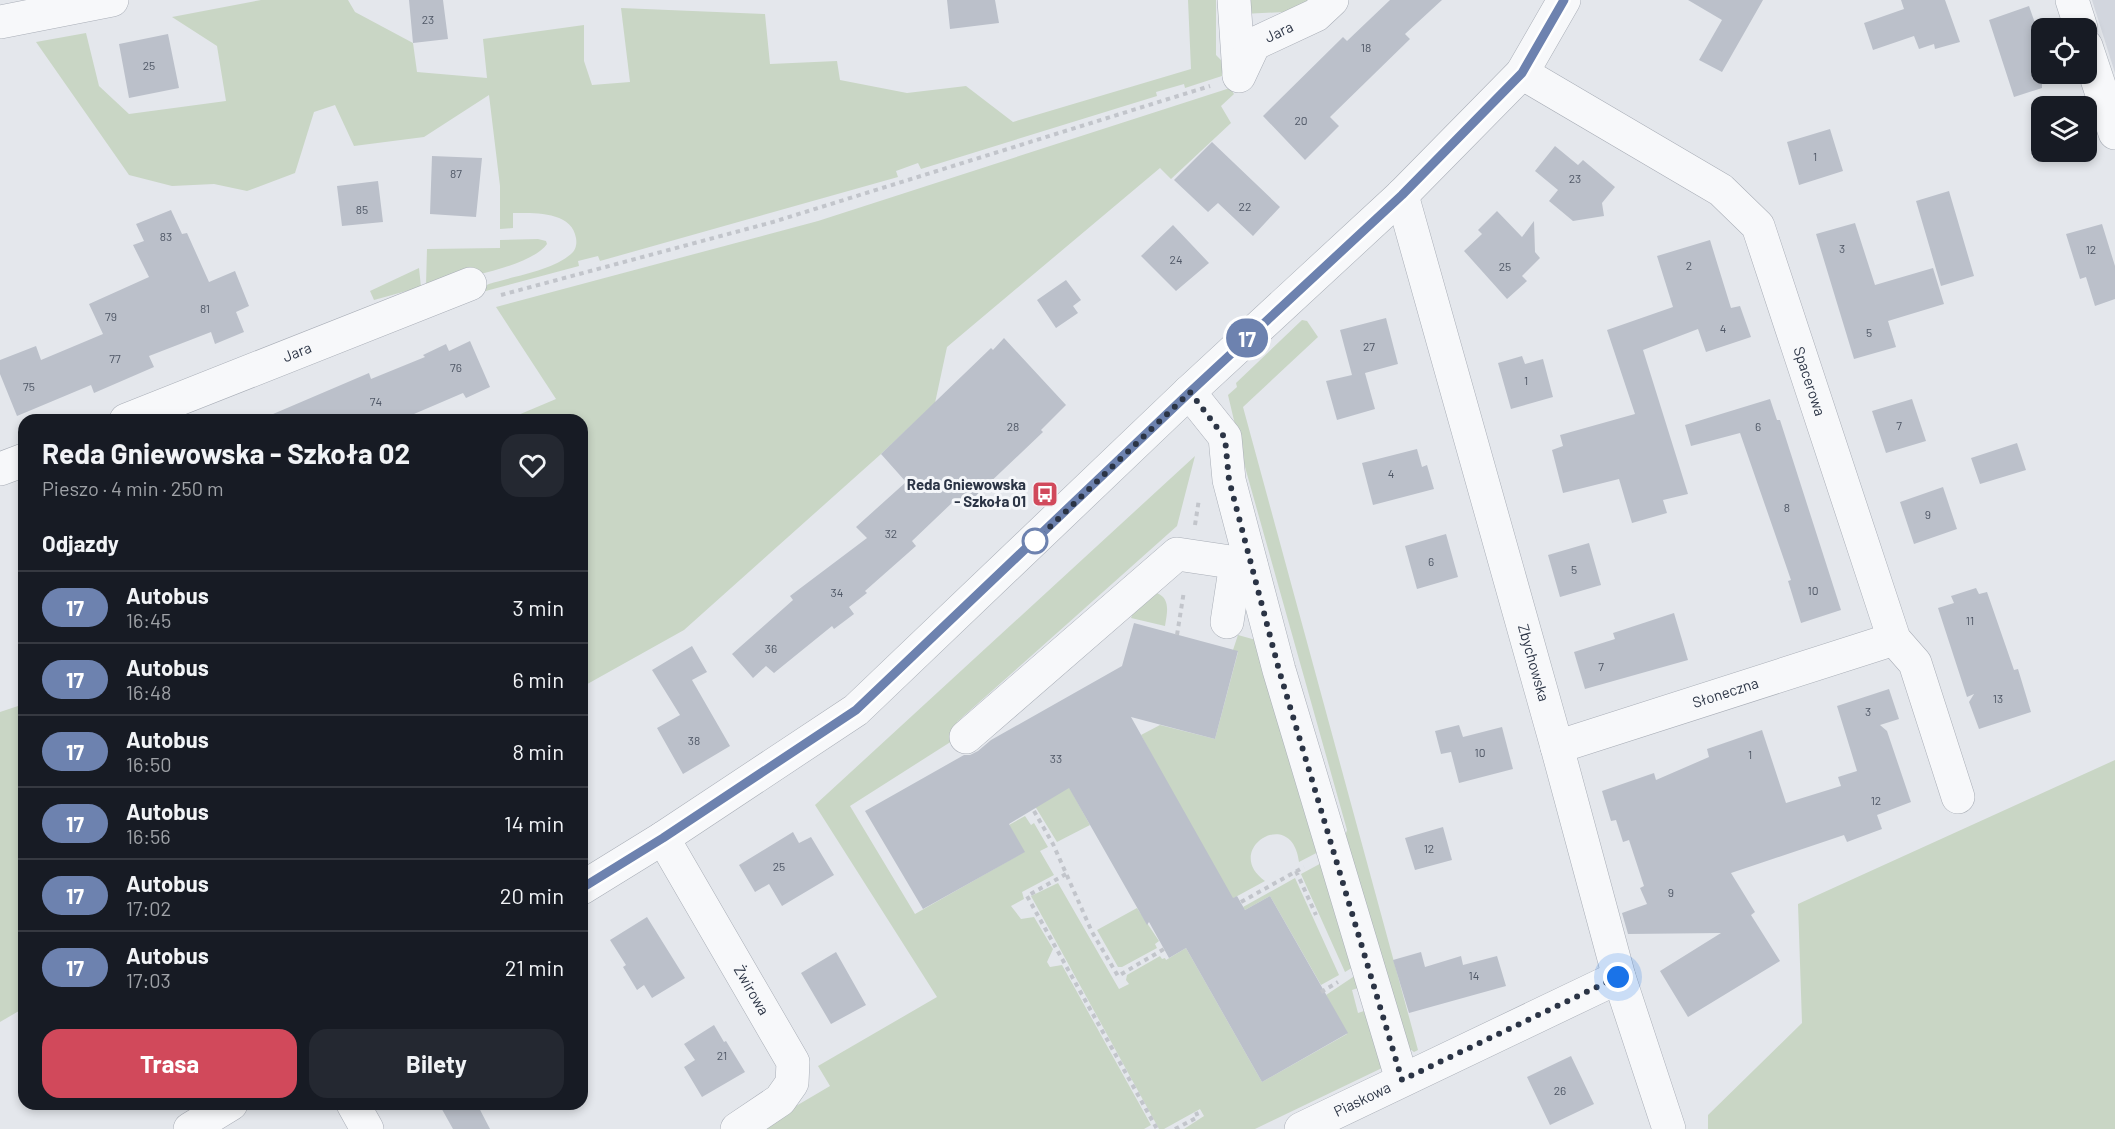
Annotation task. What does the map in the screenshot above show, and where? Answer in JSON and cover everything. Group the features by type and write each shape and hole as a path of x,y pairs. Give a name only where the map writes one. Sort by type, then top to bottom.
{"street":[{"path":"0,22 112,0"},
{"path":"1229,80 1234,0"},
{"name":"Jara","path":"1229,80 1254,44 1317,15 1332,0"},
{"path":"588,884 663,838 856,710 1190,392 1402,195 1522,73 1564,0"},
{"path":"2072,0 2078,18"},
{"name":"Spacerowa","path":"1522,73 1721,190 1758,226 1894,639 1915,663 1958,797"},
{"path":"2097,79 2115,133"},
{"name":"Zbychowska","path":"1402,195 1557,747 1618,977 1669,1129"},
{"name":"Jara","path":"143,414 481,291"},
{"path":"1190,392 1225,438 1229,480 1244,564 1279,670 1402,1080"},
{"path":"0,469 18,462"},
{"path":"966,737 1177,554 1244,564"},
{"path":"1227,622 1244,564"},
{"name":"Słoneczna","path":"1557,747 1894,639"},
{"name":"Żwirowa","path":"663,838 793,1062 792,1083 780,1100 737,1129"},
{"name":"Piaskowa","path":"1301,1129 1618,977"},
{"path":"190,1129 221,1110"},
{"path":"356,1110 367,1129"}],"path":[{"path":"481,291 773,222 1229,80"},
{"path":"1034,811 1053,844 1092,932 1118,976 1164,949"},
{"path":"1241,902 1333,850"},
{"path":"1066,874 1027,896 1157,1129"},
{"path":"1175,1129 1198,1117 1196,1112"}],"shaded area":[{"path":"2092,0 2115,0 2115,73"}],"green space":[{"path":"261,0 348,0 355,12 413,43 417,72 487,78 483,39 584,25 584,61 592,85 630,82 621,8 765,14 770,64 837,61 840,80 907,93 966,86 1013,122 1191,69 1188,0 1216,0 1216,55 1230,69 1225,75 1185,88 1184,84 1156,92 1157,96 921,169 918,163 896,171 898,177 600,261 598,256 578,261 579,266 482,292 480,288 489,284 554,265 573,252 576,242 573,229 560,218 550,215 513,213 513,228 500,229 500,186 489,95 424,137 354,146 335,105 314,112 295,173 247,191 214,184 172,186 129,175 36,42 86,33 99,86 129,114 226,101 217,46 172,17"},
{"path":"1240,0 1319,0 1303,11 1243,14"},
{"path":"1230,88 1234,94 1221,106 1231,123 1171,179 1160,168 947,347 935,403 881,454 684,630 588,684 588,414 520,414 556,399 496,307 818,221"},
{"path":"538,239 546,241 547,244 538,252 509,266 426,285 427,249 500,248 500,240"},
{"path":"419,268 421,287 374,300 370,291"},
{"path":"1302,320 1307,321 1318,337 1243,407 1418,1050 1414,1052 1407,1047 1342,846 1347,830 1245,467 1228,395 1237,387 1236,383"},
{"path":"1195,456 1177,526 957,722 963,734 850,806 915,914 1024,852 1009,825 1025,816 1031,825 1034,823 1048,847 1040,851 1054,875 1022,892 1024,899 1011,906 1021,919 1034,917 1053,949 1047,962 1050,967 1062,965 1151,1125 1144,1129 757,1129 830,1086 818,1066 937,997 815,805"},
{"path":"1157,593 1166,603 1165,626 1131,618 1133,613"},
{"path":"1238,635 1263,642 1324,849 1299,862 1294,845 1285,836 1274,834 1263,838 1255,846 1251,857 1254,869 1265,881 1230,900 1141,735 1160,725 1215,739 1238,652 1233,650"},
{"path":"18,706 18,1012 0,1022 0,712"},
{"path":"2115,760 2115,1129 1708,1129 1708,1115 1802,1023 1798,904"},
{"path":"1064,778 1090,825 1057,842 1030,798"},
{"path":"1327,860 1355,966 1345,972 1301,874"},
{"path":"1295,878 1339,975 1321,985 1270,896 1245,910 1243,907"},
{"path":"1058,883 1119,989 1129,984 1126,980 1127,975 1160,956 1166,960 1186,948 1262,1082 1347,1034 1326,995 1356,975 1361,987 1352,990 1358,1013 1364,1011 1382,1068 1255,1129 1184,1129 1204,1116 1200,1109 1164,1129 1159,1129 1031,896"},
{"path":"1137,908 1159,941 1155,944 1157,948 1118,967 1097,930"}],"building":[{"path":"409,0 443,0 448,39 413,43"},
{"path":"947,0 995,0 999,23 950,29"},
{"path":"1390,0 1442,0 1405,34 1410,39 1330,117 1339,126 1305,160 1263,116 1343,37 1347,41"},
{"path":"1688,0 1763,0 1722,72 1699,60 1722,20"},
{"path":"1901,0 1945,0 1960,42 1935,49 1934,44 1919,49 1914,36 1873,50 1864,23 1904,9"},
{"path":"2029,6 2033,18 2031,18 2031,84 2042,84 2042,88 2014,97 1989,20"},
{"path":"168,34 179,88 129,98 119,44"},
{"path":"1830,129 1843,171 1799,185 1787,142"},
{"path":"1212,142 1280,207 1253,236 1218,203 1208,212 1174,180"},
{"path":"1555,146 1578,165 1583,160 1615,187 1602,203 1604,216 1573,221 1549,201 1558,190 1535,171"},
{"path":"432,156 482,158 476,217 430,214"},
{"path":"378,181 383,222 342,226 337,186"},
{"path":"1949,191 1974,276 1941,286 1916,201"},
{"path":"171,210 182,234 187,233 209,282 235,271 249,306 236,312 244,332 215,344 211,332 149,356 154,367 94,393 91,385 17,416 0,374 0,360 36,346 41,360 103,334 89,304 149,277 133,245 144,241 136,224"},
{"path":"1497,211 1522,237 1534,221 1535,252 1540,258 1522,276 1527,281 1507,299 1464,251 1482,234 1478,230"},
{"path":"1855,223 1875,285 1933,268 1944,304 1888,321 1896,347 1854,359 1816,234"},
{"path":"2102,224 2115,266 2115,299 2095,306 2086,277 2080,279 2066,234"},
{"path":"1173,225 1209,263 1176,291 1141,256"},
{"path":"1710,240 1731,308 1740,306 1751,337 1706,352 1698,329 1643,350 1688,494 1663,500 1667,513 1632,523 1619,479 1563,493 1552,450 1563,446 1560,435 1635,414 1607,330 1673,307 1657,256"},
{"path":"1066,280 1081,300 1073,306 1078,313 1056,328 1037,300"},
{"path":"1386,318 1398,364 1365,373 1375,409 1337,420 1326,381 1352,375 1340,330"},
{"path":"1004,338 1066,405 1041,430 1043,432 963,508 955,500 912,541 916,546 849,607 854,614 834,629 832,626 774,673 766,666 753,678 732,654 793,600 790,596 867,538 856,527 906,482 881,454"},
{"path":"470,341 490,387 466,398 463,393 414,414 273,414 369,373 371,379 425,357 423,355 446,344 449,351"},
{"path":"1522,356 1525,364 1543,359 1553,397 1511,409 1498,363"},
{"path":"1770,399 1777,420 1780,420 1841,610 1801,623 1788,581 1791,580 1740,433 1691,446 1685,425"},
{"path":"1912,399 1926,441 1886,453 1872,411"},
{"path":"2017,443 2026,470 1980,484 1971,458"},
{"path":"1417,449 1422,467 1427,465 1434,489 1373,505 1362,463"},
{"path":"1943,487 1957,529 1914,544 1900,502"},
{"path":"1446,534 1458,577 1417,589 1405,546"},
{"path":"1589,543 1601,585 1560,597 1548,555"},
{"path":"1976,588 1979,594 1987,592 2014,670 2018,669 2031,712 1979,729 1969,702 1974,694 1967,697 1938,608 1954,603 1951,596"},
{"path":"1674,613 1688,660 1585,689 1574,652 1615,639 1613,633"},
{"path":"1134,623 1238,651 1215,739 1131,717 1233,898 1237,896 1245,910 1270,896 1348,1033 1262,1082 1186,948 1169,958 1149,922 1147,925 1069,788 1009,824 1025,852 923,909 865,811 964,755 978,751 991,740 1122,666"},
{"path":"692,646 707,672 692,680 730,746 683,774 657,728 680,715 652,670"},
{"path":"1889,689 1899,719 1880,725 1887,731 1911,802 1877,815 1882,829 1847,842 1844,835 1731,873 1755,912 1751,915 1780,961 1688,1017 1660,971 1721,933 1628,934 1622,913 1647,904 1640,888 1644,886 1629,840 1623,842 1616,820 1611,821 1602,791 1654,773 1656,780 1709,757 1707,749 1762,730 1786,803 1841,786 1838,777 1857,771 1837,706"},
{"path":"1459,725 1463,737 1502,727 1513,769 1459,783 1451,752 1441,754 1435,731"},
{"path":"1443,827 1452,860 1415,870 1405,838"},
{"path":"793,832 799,843 811,837 834,875 782,906 769,884 755,892 739,865"},
{"path":"647,917 685,978 652,998 644,985 637,990 623,967 626,965 610,940"},
{"path":"836,952 866,1005 831,1024 801,973"},
{"path":"1421,952 1425,967 1461,956 1463,965 1497,956 1506,986 1409,1013 1393,960"},
{"path":"714,1025 745,1072 702,1097 684,1067 695,1060 684,1044"},
{"path":"1571,1056 1594,1104 1550,1125 1527,1077"},
{"path":"442,1110 480,1110 490,1129 453,1129"}],"bus line":[{"name":"17","path":"588,884 663,838 856,710 1190,392 1402,195 1522,73 1564,0"}],"place":[{"name":"Reda Gniewowska - Szkoła 01","path":"1045,494"}],"route":[{"path":"1035,541 1031,545 1190,392 1225,438 1229,480 1279,670 1402,1080 1618,977"}]}
